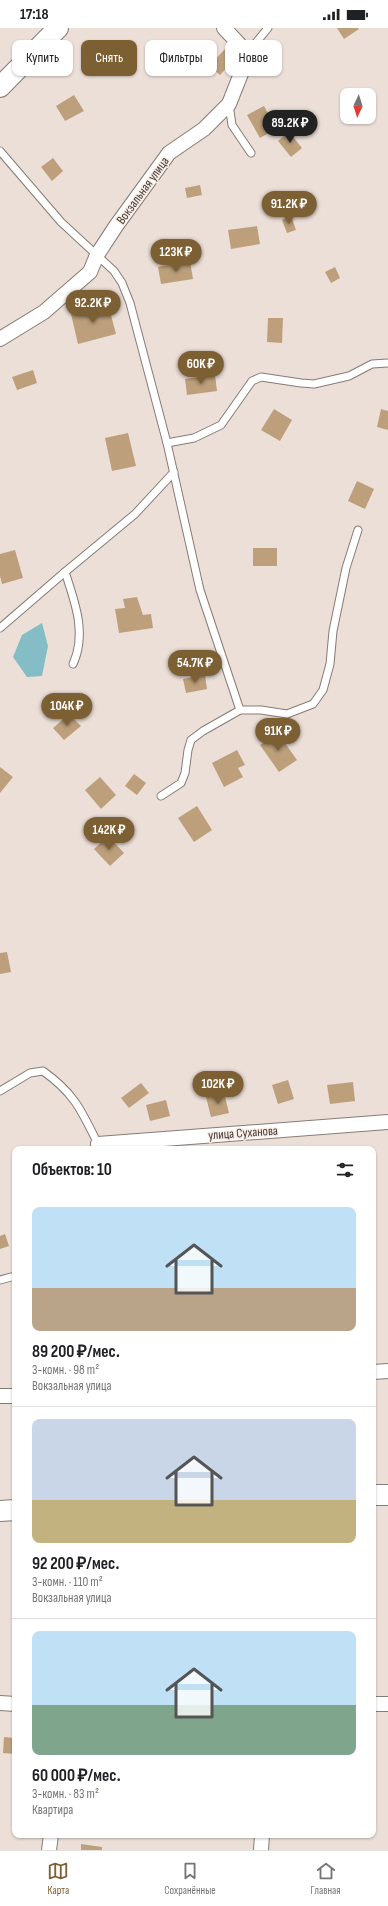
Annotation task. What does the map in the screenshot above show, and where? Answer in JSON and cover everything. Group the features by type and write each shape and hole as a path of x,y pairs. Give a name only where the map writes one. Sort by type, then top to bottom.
{"main road":[{"path":"0,87 58,28"},
{"path":"376,1496 388,1495"},
{"path":"0,1510 12,1510"}],"street":[{"path":"224,28 235,40"},
{"name":"Вокзальная улица","path":"0,339 44,312 90,272 98,255 116,226 170,153 204,129 228,104 240,76"},
{"name":"улица Суханова","path":"110,1146 388,1122"},
{"path":"376,1372 388,1371"},
{"path":"0,1396 12,1396"},
{"path":"0,1703 12,1704"},
{"path":"376,1704 388,1704"},
{"path":"49,1850 51,1838"},
{"path":"261,1850 262,1838"}],"lane":[{"path":"258,40 268,28"},
{"path":"228,104 232,126 251,153"},
{"path":"0,151 61,222 114,271 122,284 130,303 167,443 200,590 240,710"},
{"path":"167,443 194,438 222,425 252,381 261,377 301,384 314,384 349,376 372,364 388,363"},
{"path":"0,628 135,514 174,472"},
{"path":"161,796 181,783 185,772 191,740 203,730 240,710 261,710 287,714 313,704 323,690 330,664 333,632 346,568 358,530"},
{"path":"65,572 78,613 80,638 78,653 73,664"},
{"path":"0,1091 30,1073 43,1071 60,1083 78,1104 98,1146"},
{"path":"0,1280 12,1277"}],"water":[{"path":"42,623 48,646 42,676 27,677 13,657 22,635"}],"building":[{"path":"337,28 358,28 359,29 344,39"},
{"path":"225,49 225,70 220,75 217,73 217,58"},
{"path":"74,95 84,111 65,121 56,106"},
{"path":"264,106 276,129 260,138 247,115"},
{"path":"289,132 302,148 291,157 278,141"},
{"path":"53,158 63,171 52,181 41,167"},
{"path":"200,185 202,195 187,198 185,188"},
{"path":"291,216 296,230 287,233 282,220"},
{"path":"257,226 260,244 231,249 228,230"},
{"path":"190,261 193,279 161,284 158,267"},
{"path":"335,267 340,278 331,283 325,272"},
{"path":"108,304 116,334 78,344 71,314"},
{"path":"268,318 283,318 282,343 267,342"},
{"path":"33,370 37,383 17,390 12,377"},
{"path":"215,375 217,391 187,395 185,379"},
{"path":"274,409 292,420 280,441 261,430"},
{"path":"381,409 388,411 388,430 377,427"},
{"path":"128,433 136,466 112,471 105,438"},
{"path":"357,481 374,489 365,509 348,501"},
{"path":"253,548 277,548 277,566 253,566"},
{"path":"15,550 23,578 2,584 0,576 0,554"},
{"path":"137,597 143,615 151,614 153,628 119,633 115,609 125,608 123,599"},
{"path":"205,675 207,689 186,693 183,679"},
{"path":"69,714 81,726 64,740 53,728"},
{"path":"278,733 297,760 279,772 260,745"},
{"path":"237,750 245,765 238,768 243,777 224,787 212,763"},
{"path":"0,767 13,777 0,793"},
{"path":"134,774 146,783 137,795 125,786"},
{"path":"100,777 116,795 101,809 85,790"},
{"path":"197,806 212,830 194,842 178,818"},
{"path":"108,836 124,853 110,866 94,849"},
{"path":"7,952 11,972 0,974 0,953"},
{"path":"288,1080 294,1099 278,1104 272,1085"},
{"path":"353,1082 355,1101 330,1104 327,1085"},
{"path":"141,1083 149,1093 129,1108 121,1098"},
{"path":"224,1093 229,1113 211,1117 206,1097"},
{"path":"166,1100 170,1116 150,1121 146,1105"},
{"path":"5,1234 9,1246 0,1249 0,1236"},
{"path":"4,1737 12,1738 12,1754 3,1753"},
{"path":"81,1844 102,1847 102,1850 81,1850"}]}
